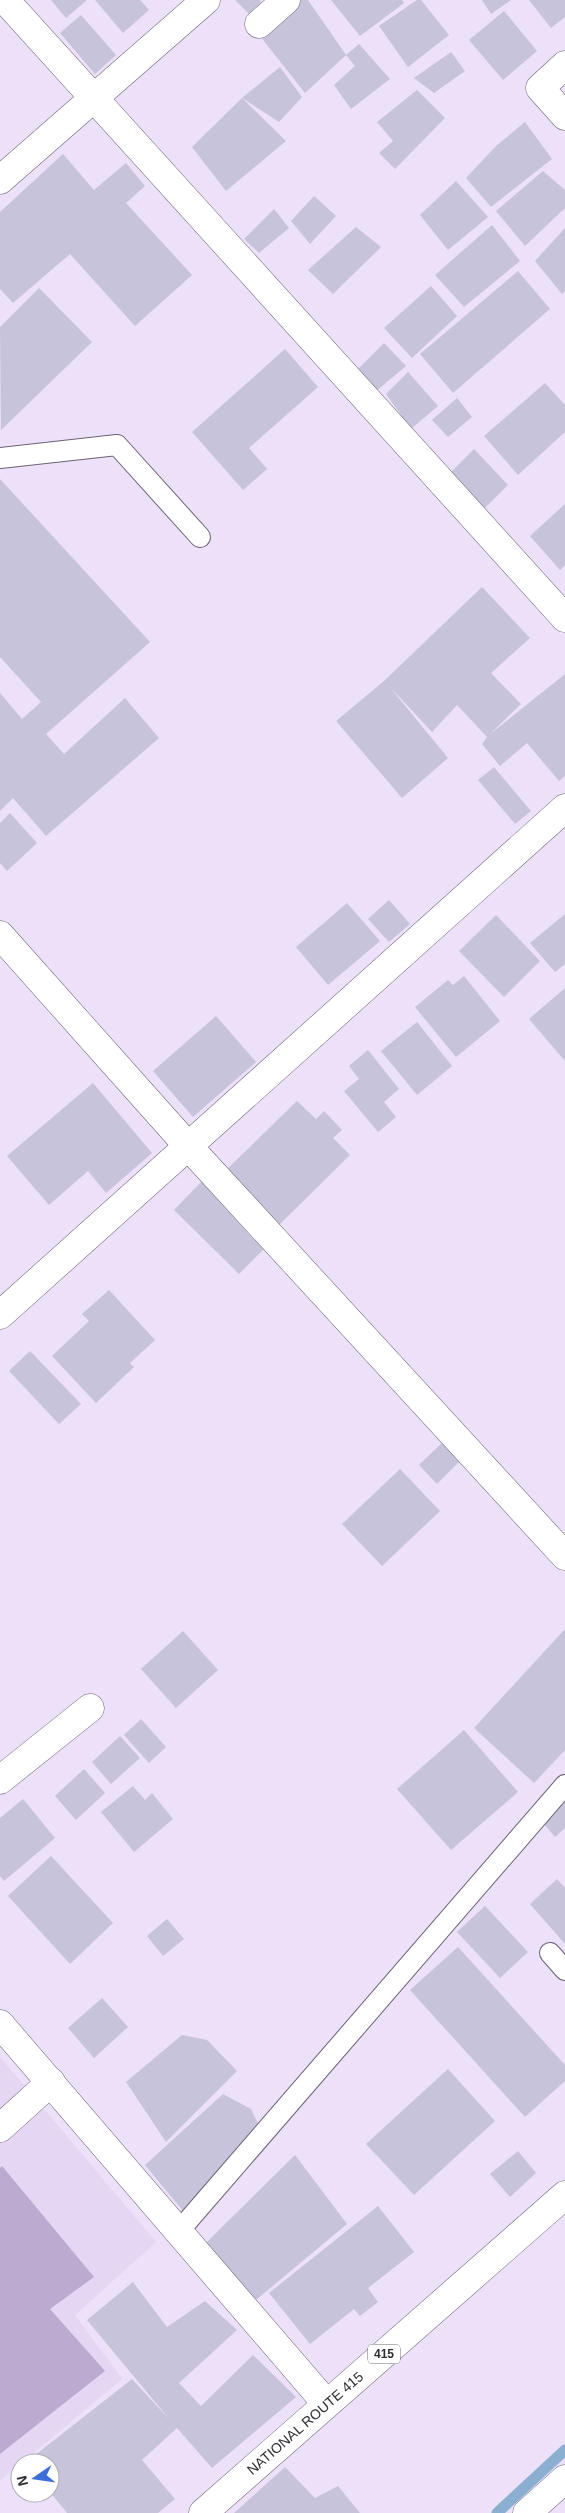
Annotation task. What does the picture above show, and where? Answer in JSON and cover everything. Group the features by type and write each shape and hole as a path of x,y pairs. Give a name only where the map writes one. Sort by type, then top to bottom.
{"main road":[{"path":"5,0 565,618"},
{"path":"0,180 206,0"},
{"path":"259,24 286,0"},
{"path":"565,65 540,88 565,116"},
{"path":"0,1315 565,808"},
{"path":"0,936 188,1146 565,1556"},
{"path":"0,1780 90,1708"},
{"path":"0,2024 326,2403"},
{"path":"0,2128 51,2082"},
{"name":"NATIONAL ROUTE 415","path":"202,2513 565,2195"},
{"path":"527,2513 565,2479"}],"lane":[{"path":"0,458 117,445 200,536"},
{"path":"179,2231 565,1785"},
{"path":"550,1953 565,1970"}],"shaded area":[{"path":"0,2057 156,2242 75,2315 122,2379 33,2453 10,2453 10,2473 0,2481"},
{"path":"2,2166 94,2277 50,2309 105,2371 0,2454 0,2168"}],"building":[{"path":"51,0 87,0 66,18"},
{"path":"95,0 140,0 149,10 123,33"},
{"path":"235,0 260,0 261,2 249,14"},
{"path":"301,0 308,0 346,55 305,93 260,36"},
{"path":"331,0 402,0 404,3 360,36"},
{"path":"417,0 421,0 449,35 408,67 379,26"},
{"path":"482,0 511,0 491,14"},
{"path":"529,0 565,0 565,17 551,28"},
{"path":"504,11 537,51 503,80 469,40"},
{"path":"81,15 116,55 95,74 60,33"},
{"path":"359,44 390,79 351,109 334,85 355,66 346,55"},
{"path":"451,52 465,71 434,93 414,78"},
{"path":"280,67 302,97 279,122 242,98"},
{"path":"417,90 445,118 395,169 379,153 393,141 377,122"},
{"path":"242,98 286,141 226,191 192,147"},
{"path":"525,122 552,159 491,207 466,178 496,146"},
{"path":"63,154 94,190 126,163 145,186 126,203 192,275 135,326 70,254 13,303 0,289 0,212"},
{"path":"543,171 565,190 565,208 525,246 496,211"},
{"path":"456,181 488,217 448,250 420,215"},
{"path":"314,196 336,216 310,244 291,221"},
{"path":"274,209 289,228 259,253 244,239"},
{"path":"492,225 520,261 464,307 435,275"},
{"path":"356,227 381,247 333,294 308,270"},
{"path":"565,228 565,291 562,294 535,261"},
{"path":"518,271 550,309 453,393 420,354"},
{"path":"431,286 457,316 412,358 384,328"},
{"path":"39,288 92,342 1,430 0,327"},
{"path":"384,343 406,366 375,392 358,369"},
{"path":"285,349 318,387 249,448 267,469 243,490 192,432"},
{"path":"408,372 438,406 411,429 386,394"},
{"path":"545,383 565,405 565,432 518,475 484,436"},
{"path":"457,398 472,417 448,437 432,420"},
{"path":"474,449 508,485 483,510 449,474"},
{"path":"0,479 150,642 46,734 64,754 125,698 159,738 46,836 13,798 0,811 0,693 22,719 41,702 0,657"},
{"path":"565,504 565,565 560,570 530,536"},
{"path":"482,587 530,638 491,673 521,704 489,735 565,674 565,776 559,781 527,743 500,766 482,744 487,737 457,705 432,732 389,686 448,758 402,798 336,721 384,681"},
{"path":"494,767 531,811 515,824 478,780"},
{"path":"10,813 37,843 7,871 0,863 0,823"},
{"path":"389,900 410,924 389,942 368,919"},
{"path":"347,903 380,941 328,985 296,947"},
{"path":"565,914 565,964 555,972 530,943"},
{"path":"496,915 540,961 504,997 459,951"},
{"path":"464,976 500,1021 456,1057 415,1007 448,980 453,985"},
{"path":"565,988 565,1061 529,1019"},
{"path":"216,1016 256,1062 193,1117 153,1071"},
{"path":"417,1022 452,1066 417,1095 381,1051"},
{"path":"368,1050 399,1089 384,1102 396,1117 378,1132 344,1091 359,1079 349,1066"},
{"path":"93,1083 152,1153 106,1193 88,1171 49,1205 7,1156"},
{"path":"297,1101 316,1119 324,1111 342,1130 333,1138 350,1155 277,1227 224,1172"},
{"path":"204,1179 269,1244 239,1274 174,1210"},
{"path":"109,1290 155,1340 130,1363 134,1367 96,1403 52,1356 89,1321 82,1314"},
{"path":"30,1351 81,1404 59,1424 9,1371"},
{"path":"444,1441 462,1459 437,1484 419,1465"},
{"path":"400,1469 440,1511 382,1566 342,1524"},
{"path":"565,1629 565,1750 534,1783 474,1728"},
{"path":"183,1631 218,1670 176,1708 141,1669"},
{"path":"141,1719 166,1747 149,1763 124,1735"},
{"path":"464,1730 518,1792 451,1850 397,1789"},
{"path":"120,1736 140,1758 111,1784 92,1762"},
{"path":"84,1769 105,1793 76,1820 55,1796"},
{"path":"133,1786 145,1800 152,1793 173,1819 134,1852 101,1812"},
{"path":"23,1799 55,1838 4,1881 0,1876 0,1818"},
{"path":"565,1800 565,1828 555,1837 539,1818"},
{"path":"51,1856 113,1923 70,1964 8,1896"},
{"path":"557,1879 565,1888 565,1944 530,1904"},
{"path":"485,1906 528,1952 500,1978 457,1932"},
{"path":"167,1919 184,1939 163,1956 147,1936"},
{"path":"458,1947 565,2065 565,2081 525,2117 410,1990"},
{"path":"102,1998 128,2027 94,2058 68,2028"},
{"path":"182,2035 207,2040 237,2071 166,2142 126,2082"},
{"path":"448,2069 495,2121 414,2195 366,2144"},
{"path":"223,2094 251,2109 263,2134 183,2211 145,2165"},
{"path":"518,2151 536,2173 510,2197 490,2174"},
{"path":"295,2155 347,2224 251,2304 207,2242"},
{"path":"378,2206 414,2252 368,2288 378,2302 360,2316 354,2309 310,2344 269,2293"},
{"path":"133,2282 167,2327 205,2301 237,2330 179,2383 201,2406 253,2355 296,2397 212,2468 177,2428 142,2460 175,2499 158,2513 67,2513 59,2503 60,2453 38,2453 132,2379 170,2420 87,2320"},
{"path":"285,2467 315,2498 338,2486 360,2513 234,2513"}],"waterway":[{"path":"497,2513 565,2450"}]}
